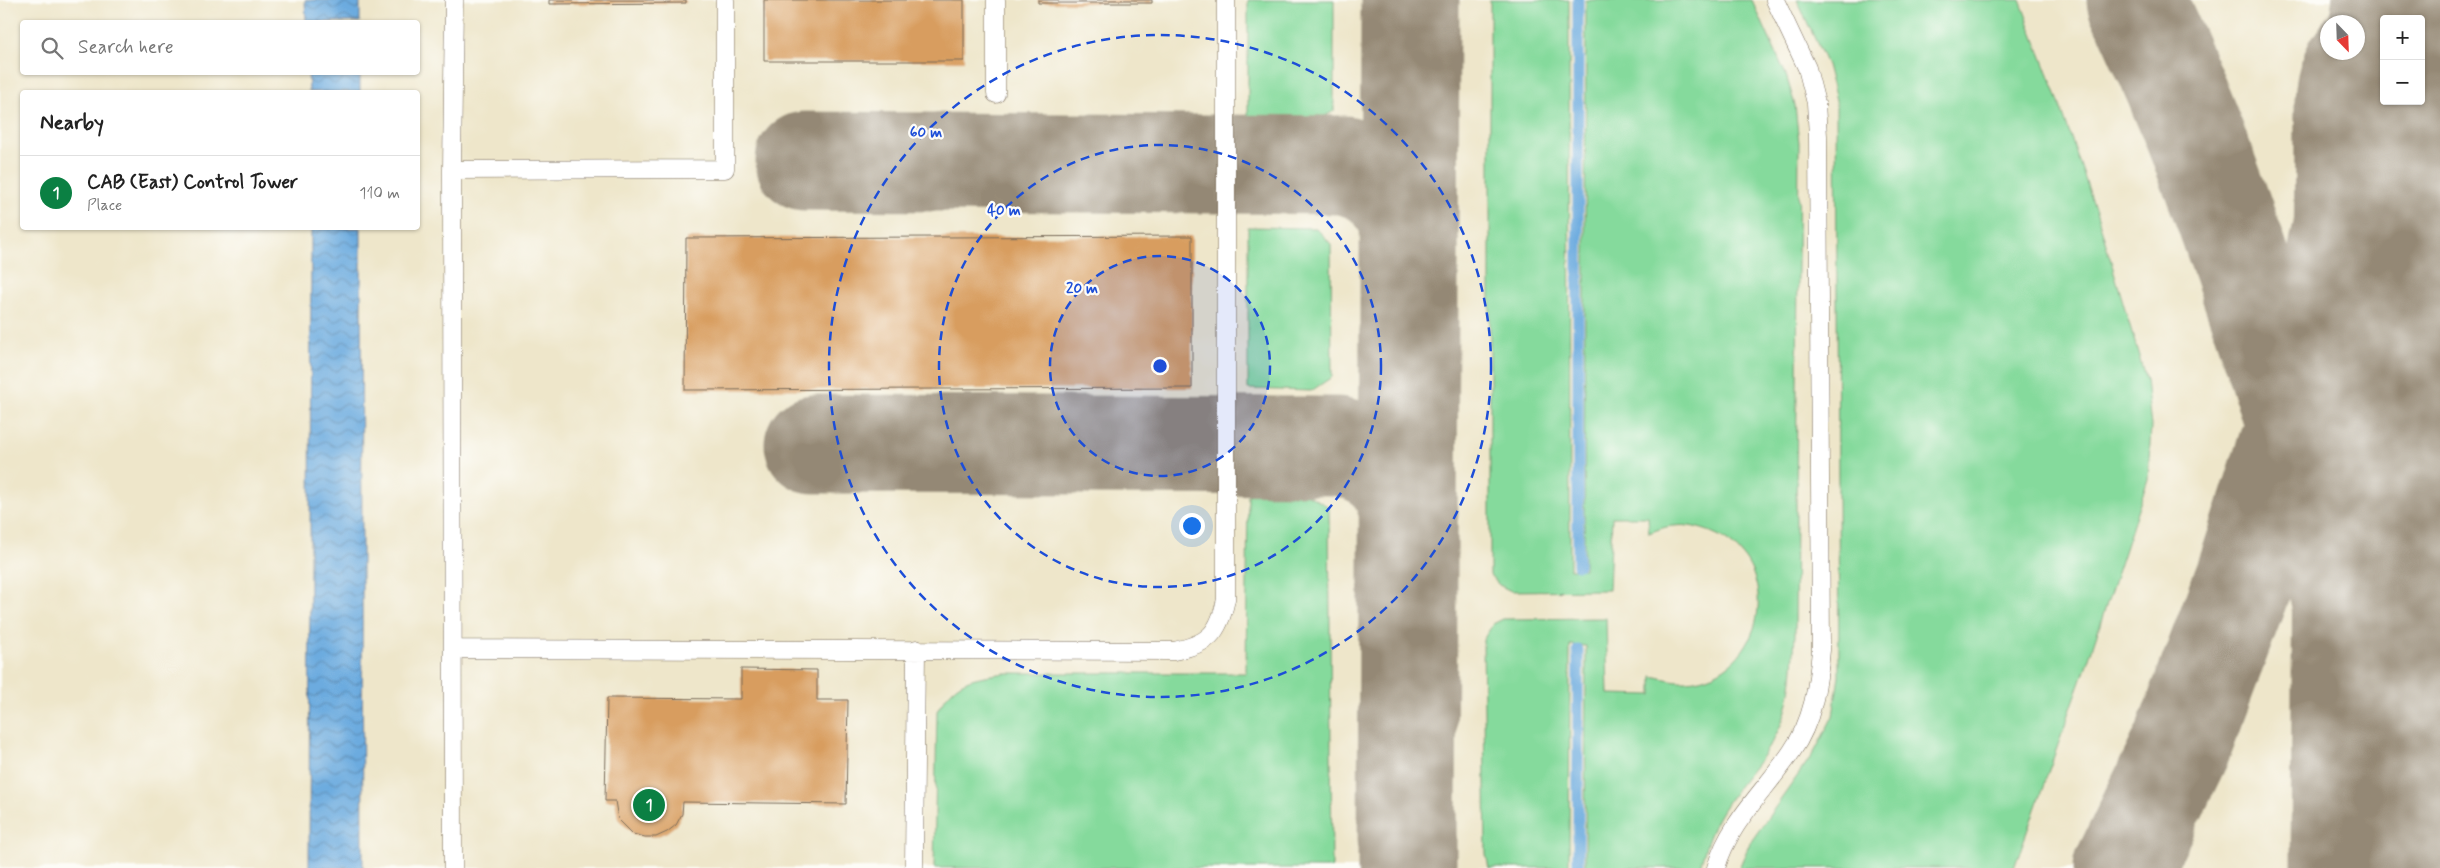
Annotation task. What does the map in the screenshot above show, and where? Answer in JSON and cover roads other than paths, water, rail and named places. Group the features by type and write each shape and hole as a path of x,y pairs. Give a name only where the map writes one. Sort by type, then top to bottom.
{"lane":[{"path":"454,0 452,170 454,868"},
{"path":"452,170 725,169 725,0"},
{"path":"996,0 996,94"},
{"path":"454,649 1174,651 1196,647 1211,636 1222,619 1226,599 1226,0"},
{"path":"1716,868 1721,850 1737,822 1794,750 1809,719 1817,689 1821,650 1818,136 1816,103 1807,68 1775,0"},
{"path":"914,868 916,649"}],"water":[{"path":"305,0 360,0 360,20 306,20"},
{"path":"308,75 360,75 360,90 309,90"},
{"path":"311,230 361,230 363,868 309,868"}],"waterway":[{"path":"1578,0 1578,565"},
{"path":"1578,650 1578,868"}],"place":[{"name":"CAB (East) Control Tower","path":"649,805"}]}
